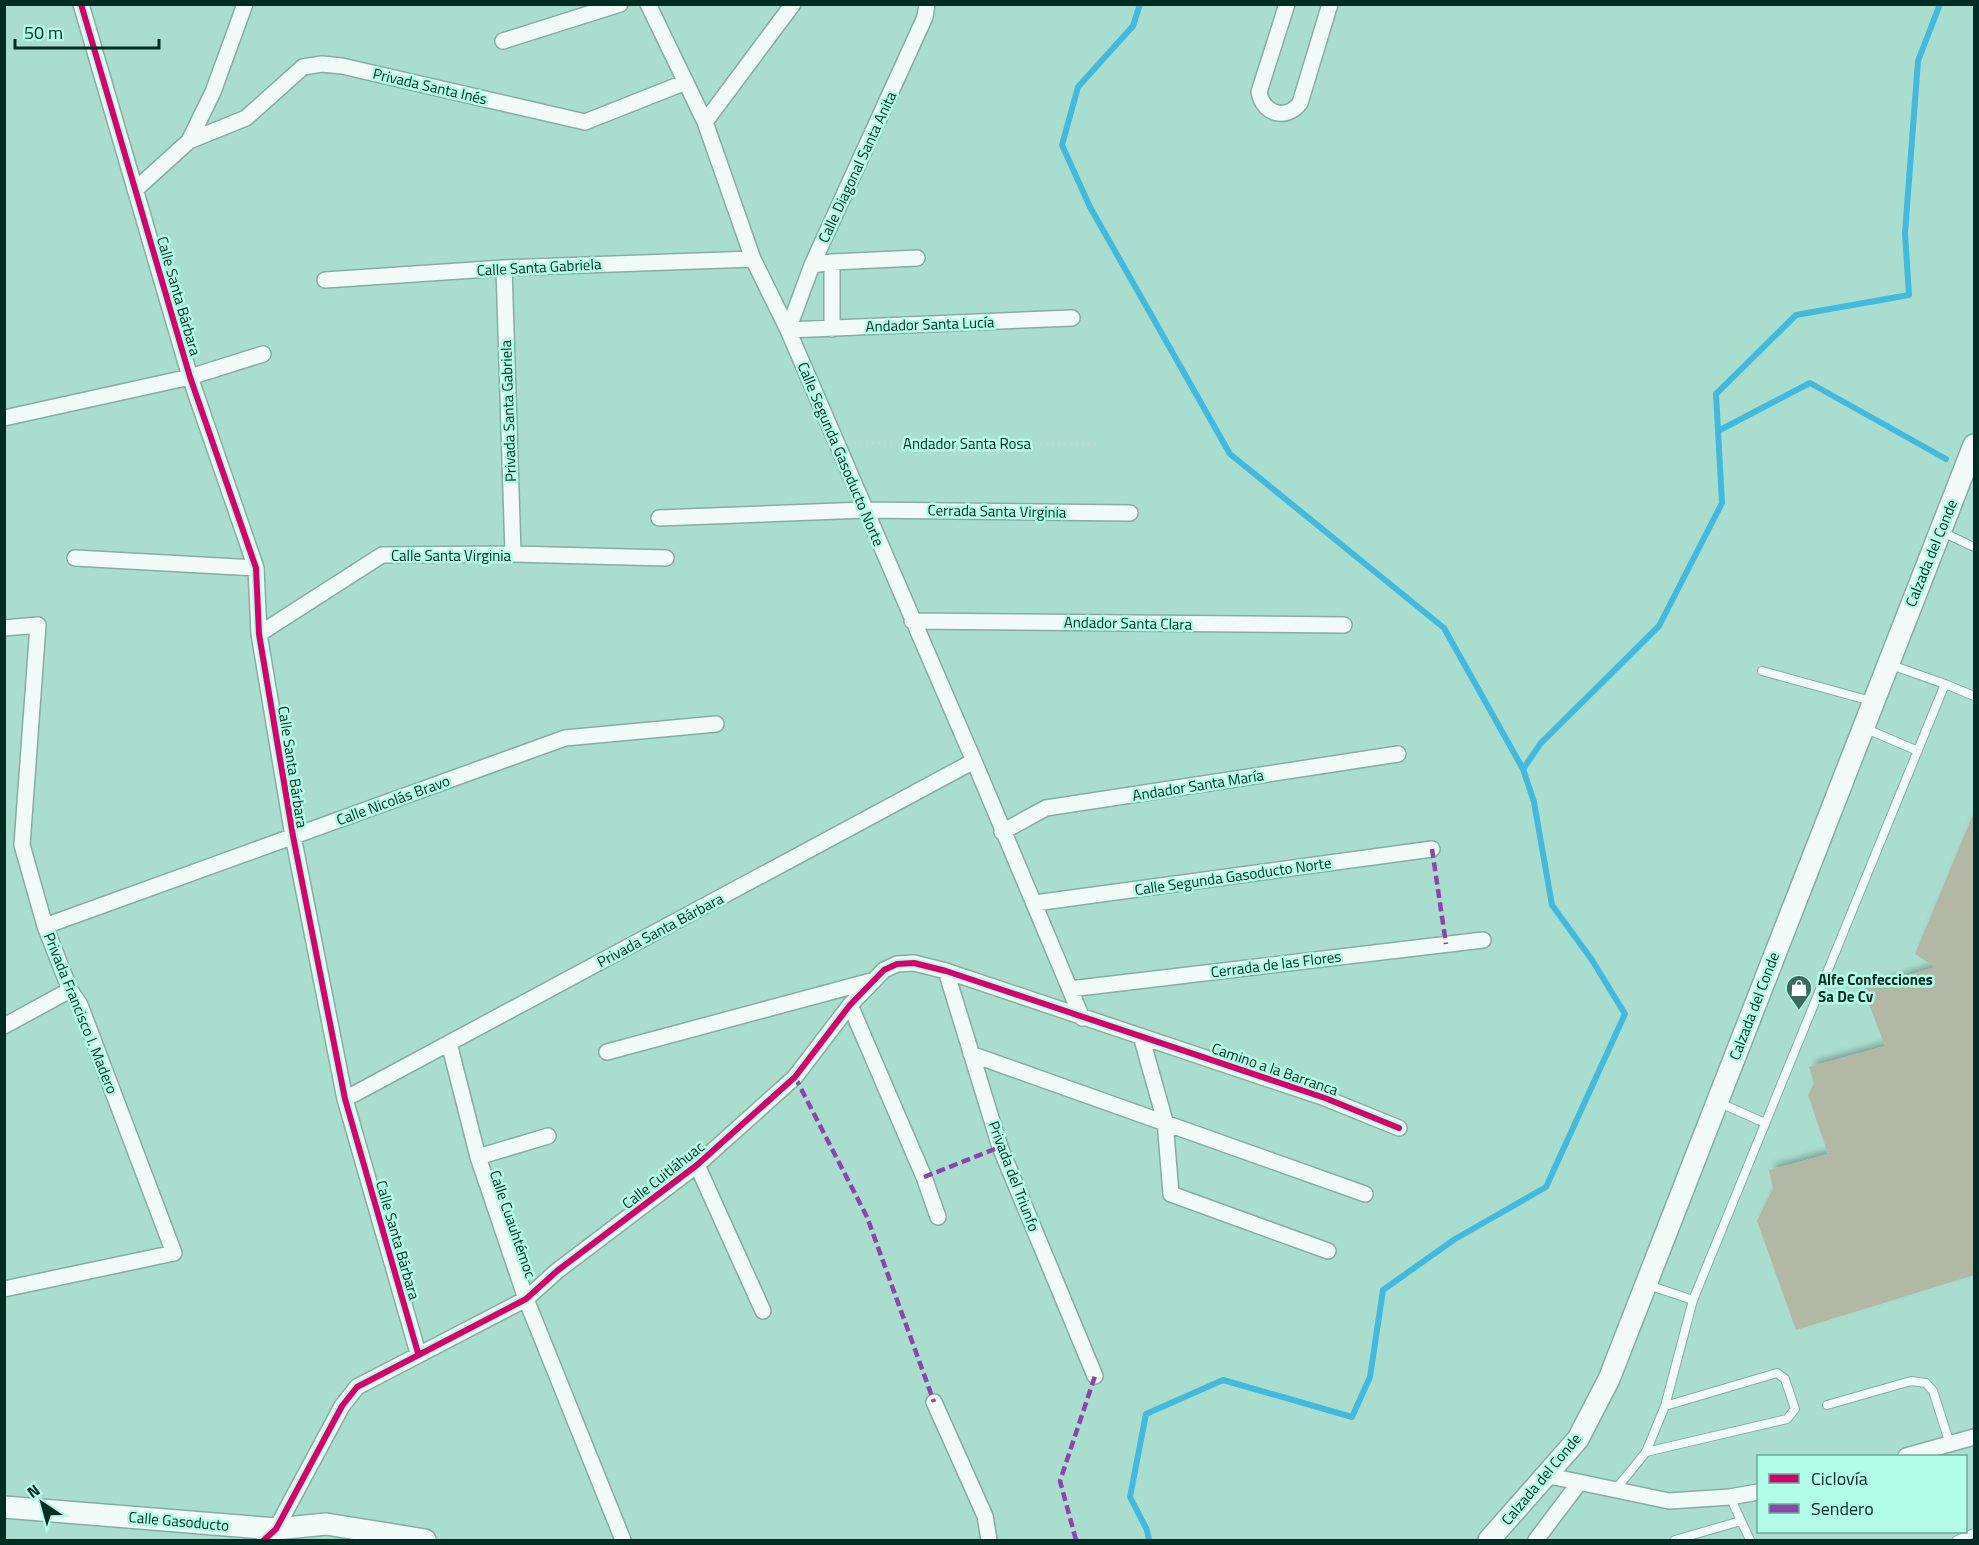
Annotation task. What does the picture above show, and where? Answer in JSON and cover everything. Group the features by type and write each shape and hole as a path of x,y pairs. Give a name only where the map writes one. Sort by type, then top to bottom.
{"street":[{"name":"Calle Santa Bárbara","path":"81,4 190,376 256,568 259,634 293,836 345,1099 418,1353"},
{"path":"135,190 189,141 213,92 245,4"},
{"path":"503,41 620,4"},
{"name":"Calle Segunda Gasoducto Norte","path":"648,4 705,123 753,259 788,330 974,761 1002,832 1035,903 1082,1018"},
{"path":"705,123 793,4"},
{"name":"Calle Diagonal Santa Anita","path":"788,330 812,266 926,17 927,4"},
{"path":"1287,4 1259,92 1265,107 1276,113 1292,111 1300,103 1330,4"},
{"name":"Privada Santa Inés","path":"189,141 246,118 303,67 322,64 342,66 585,122 686,82"},
{"path":"812,266 832,262 917,258"},
{"name":"Calle Santa Gabriela","path":"326,280 504,267 753,259"},
{"path":"832,262 832,329"},
{"name":"Privada Santa Gabriela","path":"504,267 513,554"},
{"name":"Andador Santa Lucía","path":"788,330 1072,318"},
{"path":"4,418 190,376 263,354"},
{"name":"Calzada del Conde","path":"1489,1540 1578,1439 1609,1379 1974,445"},
{"path":"659,518 865,510"},
{"name":"Cerrada Santa Virginia","path":"865,510 1130,513"},
{"name":"Calle Santa Virginia","path":"259,634 382,555 513,554 666,558"},
{"path":"75,558 256,568"},
{"name":"Andador Santa Clara","path":"912,621 1344,625"},
{"name":"Privada Francisco I. Madero","path":"4,628 38,625 22,844 45,926 70,990 80,1005 174,1253 4,1289"},
{"name":"Calle Nicolás Bravo","path":"45,926 565,738 716,724"},
{"name":"Andador Santa María","path":"1002,832 1046,808 1398,754"},
{"name":"Privada Santa Bárbara","path":"345,1099 974,761"},
{"name":"Calle Segunda Gasoducto Norte","path":"1035,903 1432,849"},
{"name":"Cerrada de las Flores","path":"1070,989 1483,940"},
{"name":"Calle Cuitláhuac","path":"273,1537 342,1406 357,1387 418,1353 526,1299 557,1271 697,1165 795,1077 871,981 897,964 914,963 946,971 1141,1036"},
{"name":"Privada del Triunfo","path":"946,971 1000,1147 1095,1376"},
{"path":"607,1052 871,981"},
{"path":"4,1026 70,990"},
{"path":"850,1005 924,1177 938,1217"},
{"path":"1141,1036 1165,1121 1170,1194 1328,1251"},
{"name":"Camino a la Barranca","path":"1141,1036 1325,1098 1399,1128"},
{"name":"Calle Cuauhtémoc","path":"449,1043 478,1157 526,1299 623,1540"},
{"path":"971,1054 1165,1121 1365,1194"},
{"path":"478,1157 548,1136"},
{"path":"697,1165 764,1311"},
{"path":"934,1402 985,1516 989,1540"},
{"path":"1910,1455 1974,1437"},
{"path":"1545,1475 1669,1501 1730,1497 1757,1492"},
{"path":"1536,1540 1579,1483"},
{"name":"Calle Gasoducto","path":"4,1507 273,1537 329,1532 425,1540"}],"lane":[{"path":"1940,531 1974,547"},
{"path":"1887,664 1974,696"},
{"path":"1762,671 1872,702"},
{"path":"1615,1490 1647,1452 1665,1406 1693,1300 1945,684"},
{"path":"1862,727 1917,751"},
{"path":"1717,1101 1766,1123"},
{"path":"1646,1284 1693,1300"},
{"path":"1647,1452 1786,1419 1795,1409 1785,1379 1777,1373 1665,1406"},
{"path":"1827,1405 1911,1381 1926,1383 1933,1391 1950,1444"},
{"path":"1730,1497 1750,1540"},
{"path":"1675,1540 1741,1521"},
{"path":"1957,1540 1974,1533"}],"building":[{"path":"1974,812 1974,1275 1796,1330 1757,1221 1773,1188 1769,1170 1828,1154 1808,1095 1814,1083 1809,1067 1885,1046 1863,989 1935,967 1915,954"}],"waterway":[{"path":"1140,4 1133,26 1078,87 1062,145 1090,207 1230,454 1444,628 1523,769 1534,802 1552,905 1592,960 1625,1014 1546,1187 1455,1239 1383,1290 1370,1377 1352,1417 1223,1380 1146,1414 1130,1497 1147,1530 1149,1540"},
{"path":"1523,769 1541,743 1659,626 1722,503 1716,394 1796,315 1909,295 1905,233 1918,61 1940,4"},
{"path":"1718,431 1810,383 1946,459"}],"marked path":[{"path":"1432,849 1446,944"},
{"path":"795,1077 867,1217 934,1402"},
{"path":"924,1177 1000,1147"},
{"path":"1076,1540 1060,1481 1095,1376"}],"cycle path":[{"path":"81,4 190,377 256,568 259,634 293,836 345,1099 418,1353"},
{"path":"264,1540 276,1529 342,1406 357,1387 526,1299 557,1271 697,1165 795,1077 850,1005 884,970 897,964 914,963 946,971 1325,1098 1399,1128"}],"place":[{"name":"Alfe Confecciones Sa De Cv","path":"1799,1011"}]}
